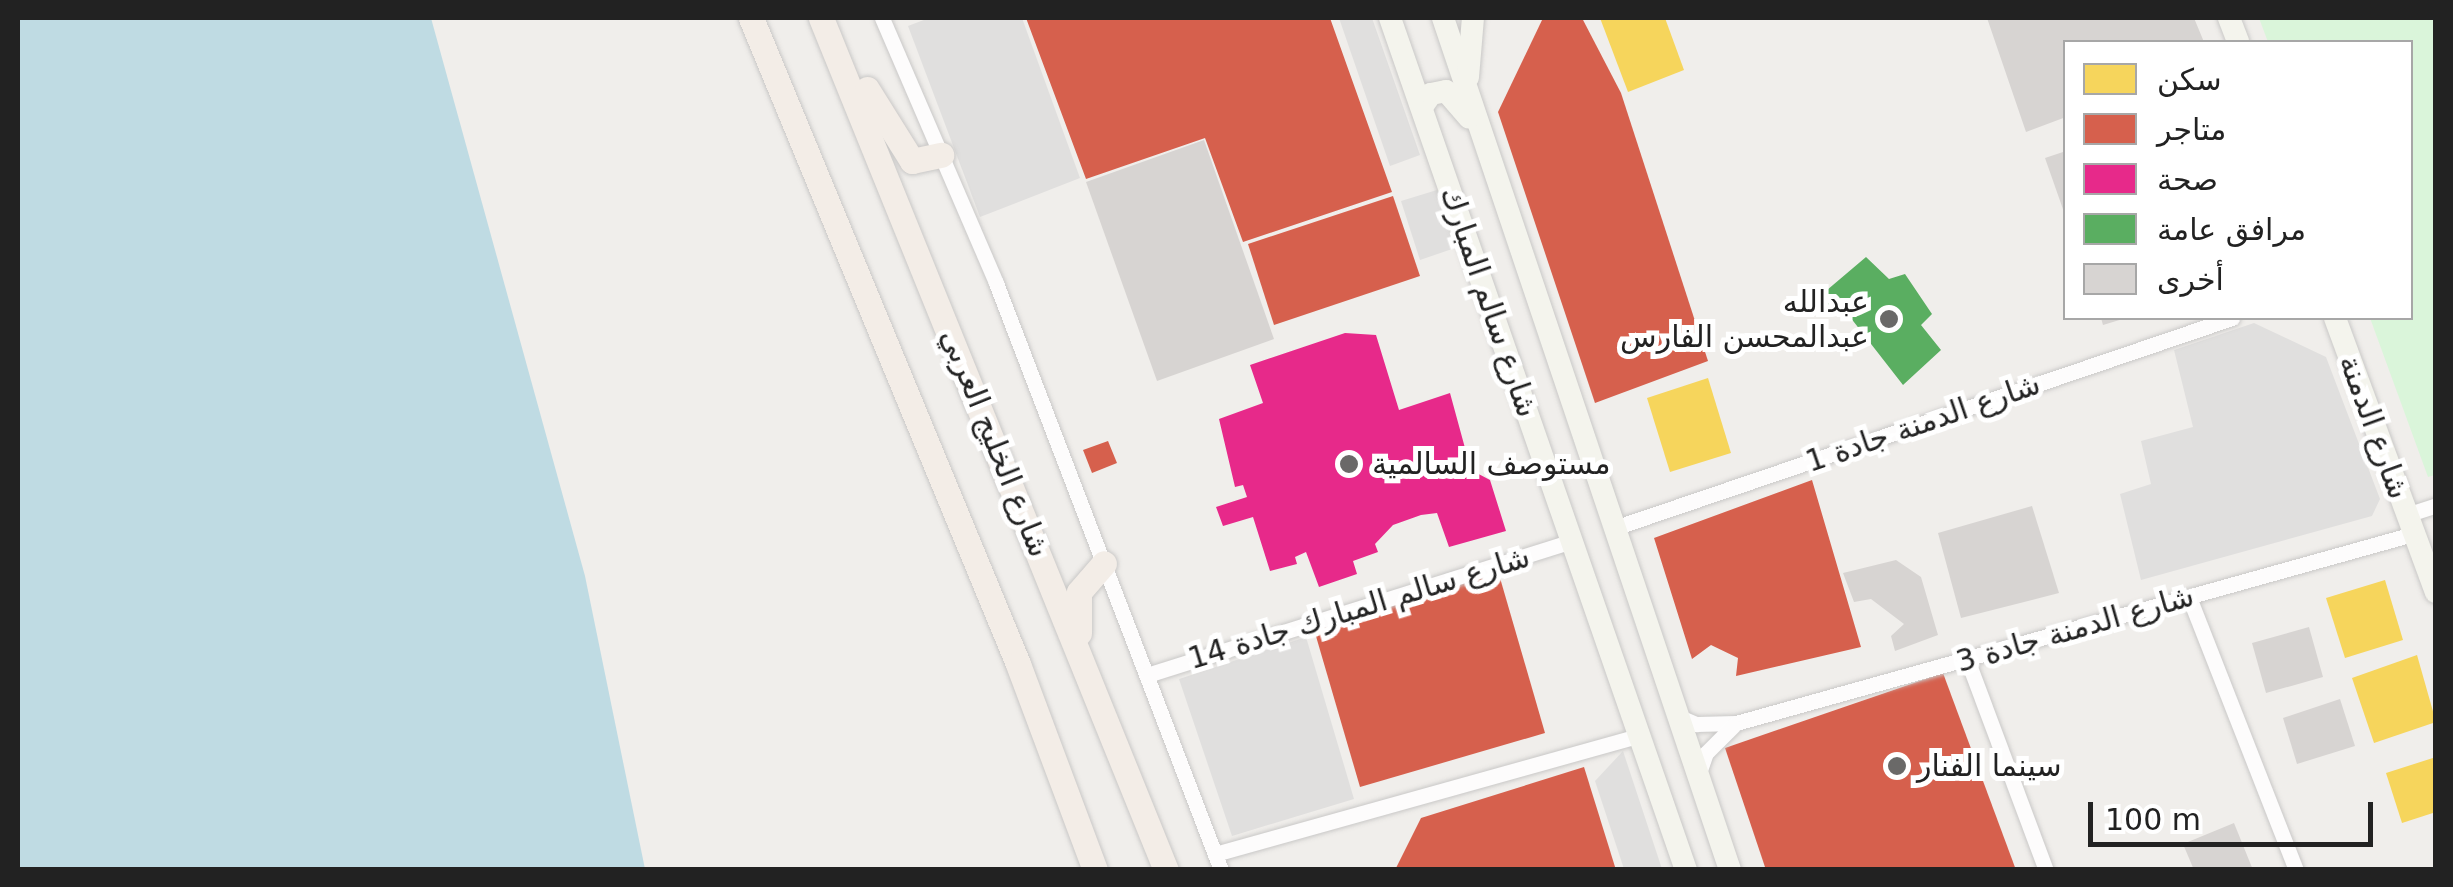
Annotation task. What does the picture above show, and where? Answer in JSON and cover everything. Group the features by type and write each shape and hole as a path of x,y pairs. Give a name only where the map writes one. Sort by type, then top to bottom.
{"main road":[{"name":"شارع الخليج العربي","path":"751,18 1018,664 1095,870"},
{"name":"شارع الخليج العربي","path":"821,18 1166,870"},
{"path":"821,18 839,34 894,140 912,161 941,155"},
{"name":"شارع سالم المبارك","path":"1390,18 1686,870"},
{"name":"شارع سالم المبارك","path":"1443,18 1730,870"},
{"path":"1467,90 1473,18"},
{"path":"1422,107 1436,92 1451,93 1481,138"},
{"name":"شارع الدمنة","path":"2336,320 2436,592"},
{"path":"1082,658 1078,592 1104,564"}],"street":[{"path":"882,18 941,155 1104,564 1218,862 1641,735"},
{"name":"شارع الدمنة جادة 1","path":"1614,528 2226,320"},
{"name":"شارع الدمنة جادة 3","path":"1678,716 1696,724 1736,724 2189,596 2410,524 2436,505"},
{"name":"شارع سالم المبارك جادة 14","path":"1146,676 1572,541"},
{"path":"2189,596 2296,870"},
{"path":"1968,658 2046,870"},
{"path":"1698,773 1719,736 1736,724"}],"green space":[{"path":"2259,18 2435,18 2435,475 2428,477 2371,320 2413,320 2413,40 2267,40"}],"shaded area":[{"path":"929,18 1022,18 1080,178 980,217 908,26"},
{"path":"1339,18 1372,18 1420,155 1390,166"},
{"path":"1437,190 1455,248 1420,260 1401,201"},
{"path":"2254,323 2326,357 2380,499 2372,516 2141,580 2120,494 2151,484 2141,441 2193,427 2174,350"},
{"path":"1306,637 1354,799 1232,836 1179,679"},
{"path":"1623,751 1662,869 1624,869 1595,781"}],"water":[{"path":"18,18 431,18 585,576 645,869 18,869"}],"building: سكن":[{"path":"1600,18 1665,18 1684,70 1628,92"},
{"path":"1708,378 1731,453 1670,472 1647,398"},
{"path":"2385,580 2403,640 2345,658 2326,598"},
{"path":"2417,655 2436,722 2374,743 2352,678"},
{"path":"2436,757 2436,812 2402,823 2386,773"}],"building: متاجر":[{"path":"1026,18 1330,18 1392,192 1243,242 1205,138 1086,179"},
{"path":"1543,18 1582,18 1621,93 1708,361 1595,403 1498,112"},
{"path":"1393,196 1420,276 1274,325 1248,244"},
{"path":"1108,441 1117,463 1092,473 1083,450"},
{"path":"1812,480 1861,647 1736,676 1738,658 1711,645 1692,659 1654,538"},
{"path":"1498,571 1545,733 1360,787 1313,626"},
{"path":"1943,673 2016,870 1766,870 1725,748"},
{"path":"1584,767 1616,870 1395,870 1421,818"}],"building: صحة":[{"name":"مستوصف السالمية","path":"1345,333 1376,335 1399,410 1450,393 1471,470 1490,480 1506,531 1449,547 1437,513 1421,515 1393,525 1375,544 1378,552 1353,561 1357,574 1319,587 1306,552 1295,557 1297,564 1270,571 1253,517 1223,526 1216,507 1247,497 1243,485 1235,487 1219,419 1263,403 1250,365"}],"building: مرافق عامة":[{"name":"عبدالله عبدالمحسن الفارس","path":"1866,257 1889,279 1905,274 1932,314 1921,325 1941,350 1903,385 1836,299 1829,306 1820,296"}],"building: أخرى":[{"path":"1987,18 2194,18 2203,40 2063,40 2063,118 2026,132"},
{"path":"1204,140 1274,339 1157,381 1086,182"},
{"path":"2063,152 2063,209 2045,158"},
{"path":"2032,506 2059,593 1961,618 1938,533"},
{"path":"1896,560 1921,577 1938,635 1895,651 1891,636 1904,624 1871,599 1854,602 1843,573"},
{"path":"2309,627 2323,677 2266,693 2252,643"},
{"path":"2340,699 2355,746 2297,764 2283,718"},
{"path":"2234,823 2253,870 2194,870 2183,844"}],"place":[{"name":"عبدالله عبدالمحسن الفارس","path":"1889,319"},
{"name":"مستوصف السالمية","path":"1349,464"},
{"name":"سينما الفنار","path":"1897,766"}]}
